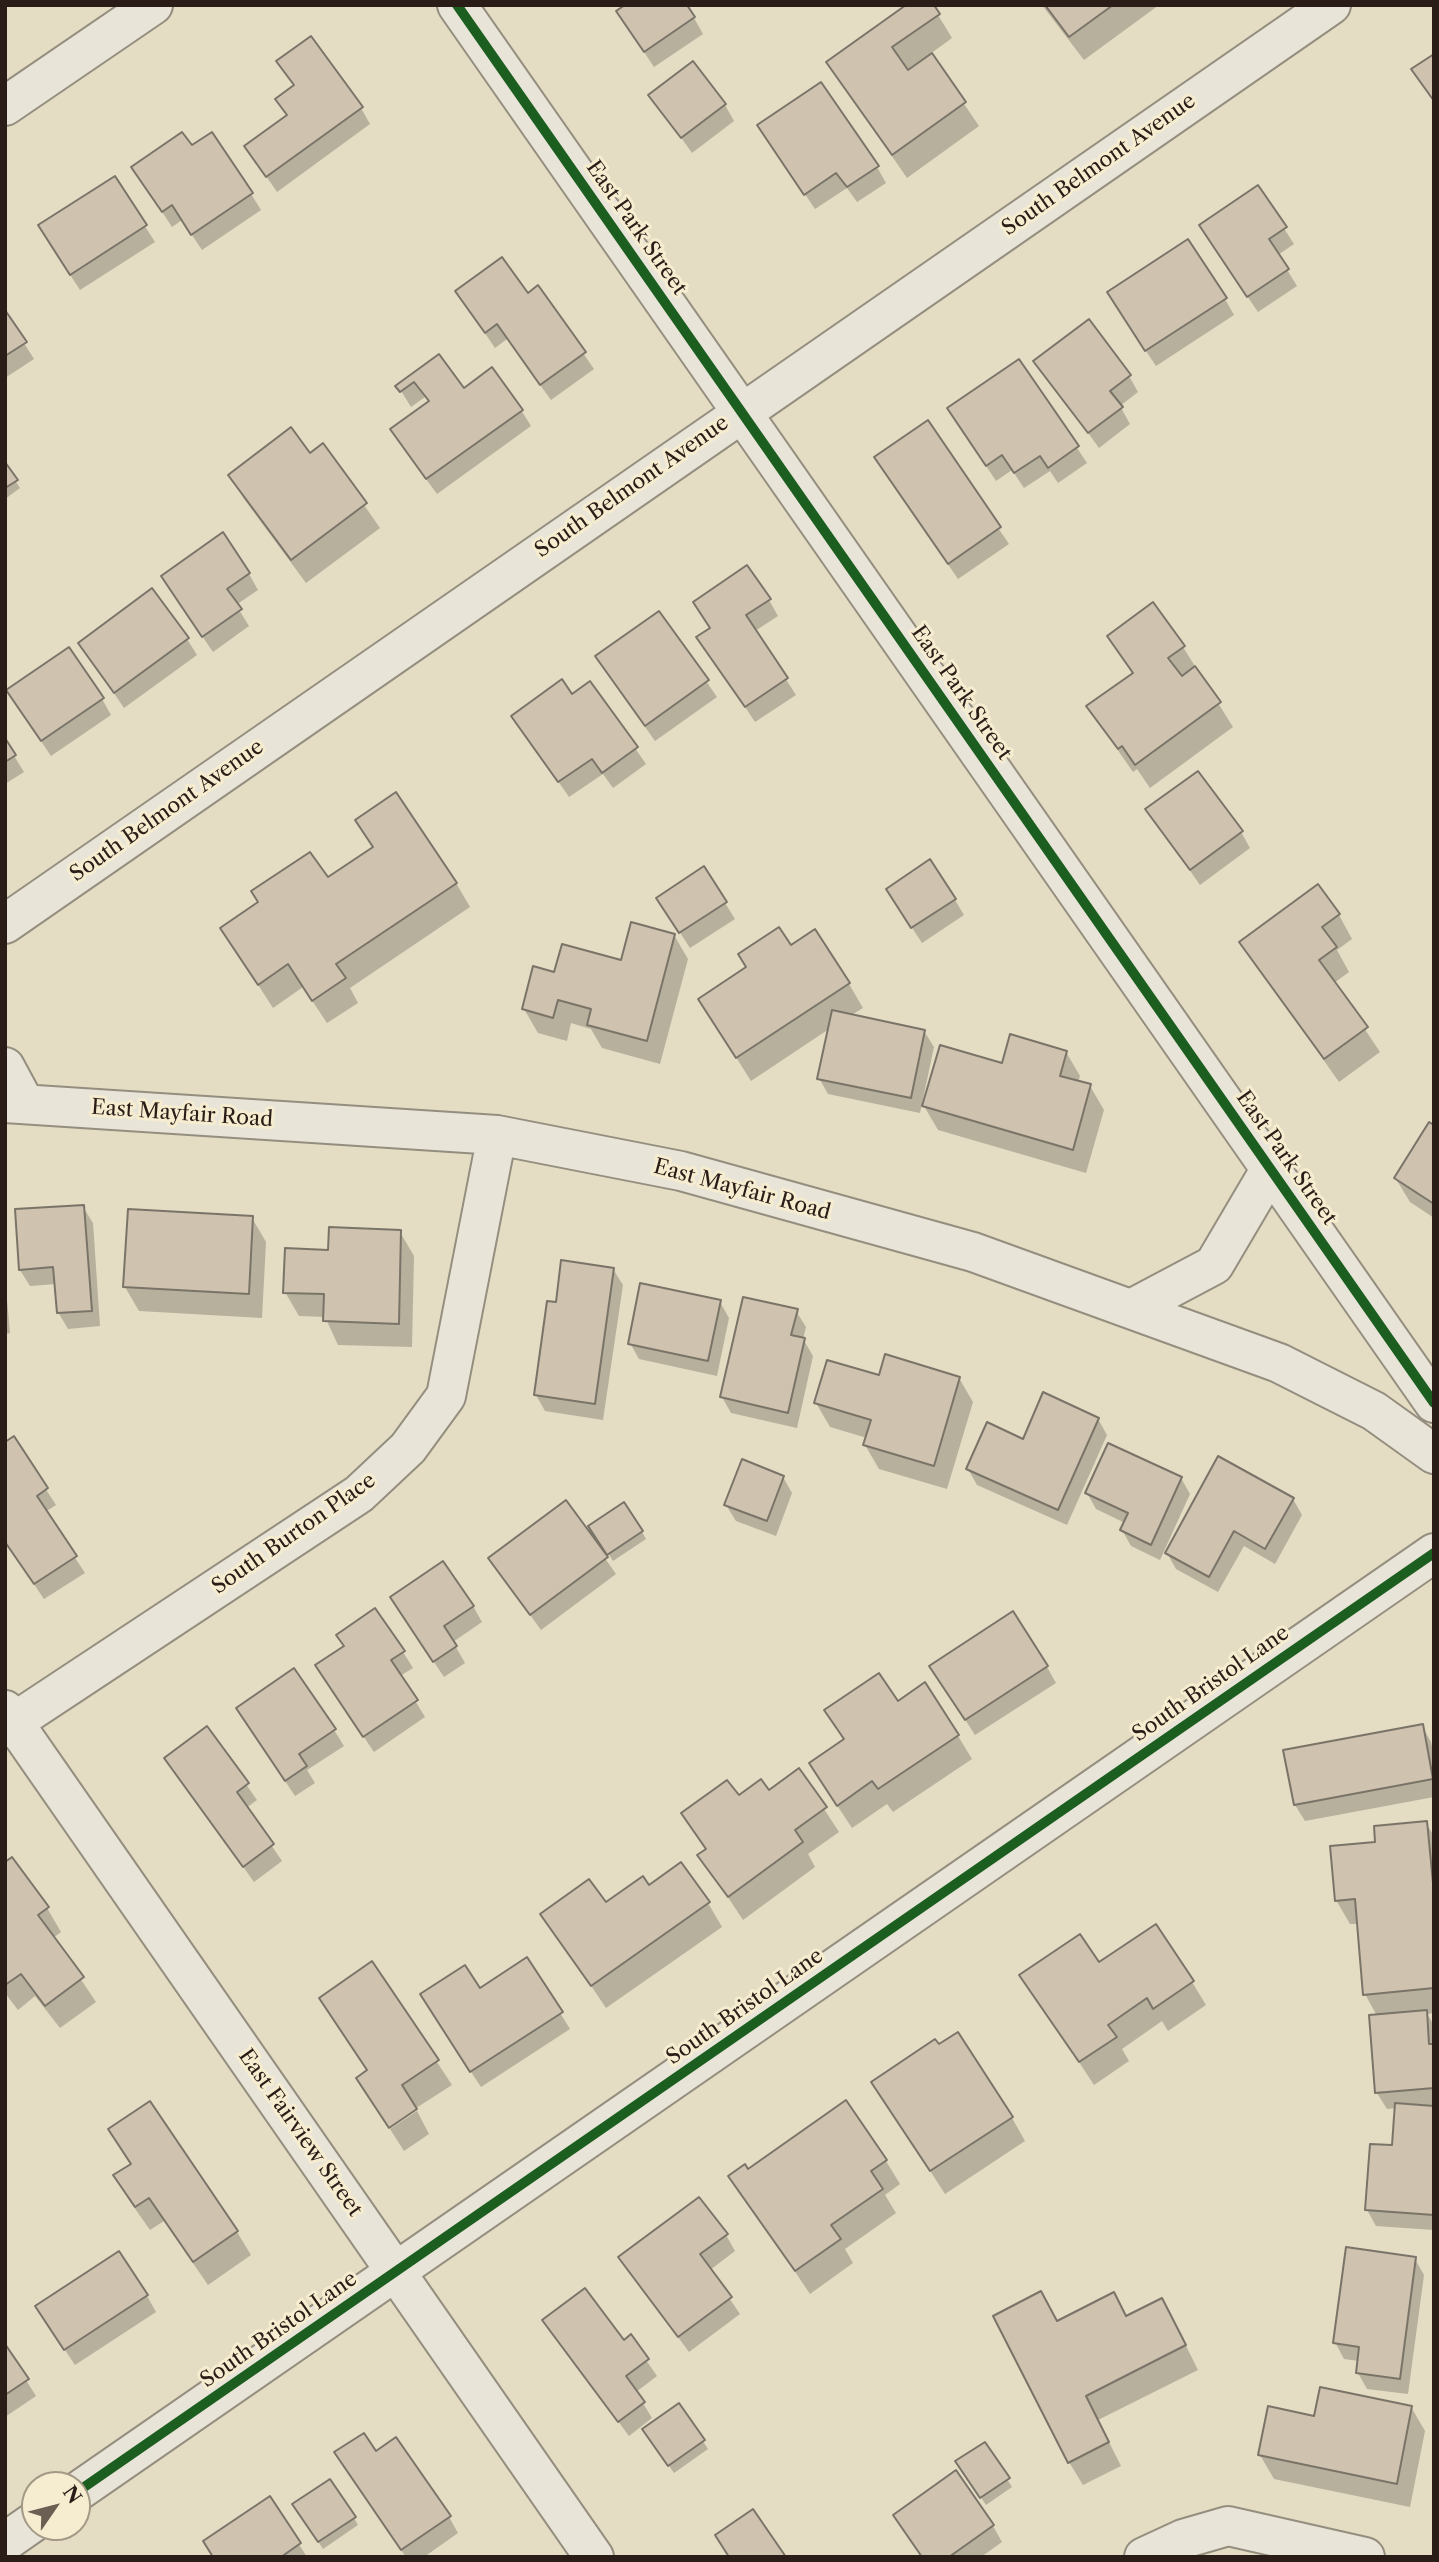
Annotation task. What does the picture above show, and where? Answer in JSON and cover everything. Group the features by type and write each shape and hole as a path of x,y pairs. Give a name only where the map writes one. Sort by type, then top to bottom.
{"street":[{"path":"5,106 153,5"},
{"name":"East Park Street","path":"457,5 1434,1403"},
{"name":"South Belmont Avenue","path":"5,924 1331,5"},
{"path":"5,1067 15,1104"},
{"name":"East Mayfair Road","path":"15,1104 497,1135 681,1171 973,1252 1279,1363 1374,1411 1434,1454"},
{"name":"South Burton Place","path":"8,1720 359,1494 408,1448 446,1396 497,1135"},
{"path":"1131,1309 1214,1265 1270,1170"},
{"name":"South Bristol Lane","path":"91,2482 1434,1553"},
{"name":"East Fairview Street","path":"8,1720 594,2557"},
{"path":"1144,2557 1182,2539 1228,2526 1365,2557"},
{"path":"5,2542 21,2531"}],"building":[{"path":"625,5 687,5 695,17 644,52 616,11"},
{"path":"906,5 934,5 940,14 892,47 908,70 932,53 966,102 892,155 826,62"},
{"path":"1045,5 1113,5 1069,37"},
{"path":"311,36 363,107 266,177 244,146 287,115 275,99 294,85 276,61"},
{"path":"1434,54 1434,101 1411,69"},
{"path":"693,61 726,104 681,138 648,95"},
{"path":"821,82 879,166 847,187 836,173 804,195 757,125"},
{"path":"182,132 192,145 212,132 253,193 191,235 172,205 162,212 131,167"},
{"path":"115,176 147,225 70,275 38,225"},
{"path":"1258,185 1287,227 1269,239 1289,269 1247,297 1199,225"},
{"path":"1188,239 1227,298 1145,351 1107,292"},
{"path":"502,257 528,293 538,285 586,352 540,385 497,324 485,333 455,291"},
{"path":"5,310 27,342 5,356"},
{"path":"1089,319 1131,375 1110,391 1123,407 1088,433 1033,361"},
{"path":"439,354 464,388 492,367 523,410 426,479 390,429 429,401 414,382 400,392 395,386"},
{"path":"1019,359 1079,446 1048,468 1040,456 1014,473 1002,455 986,466 947,408"},
{"path":"928,420 1001,527 948,564 874,457"},
{"path":"291,427 310,453 323,443 367,503 291,560 228,475"},
{"path":"5,462 18,480 5,488"},
{"path":"223,532 250,573 227,589 242,609 202,637 161,576"},
{"path":"747,565 771,599 746,615 788,678 745,707 696,637 710,628 693,602"},
{"path":"152,588 189,638 114,693 78,643"},
{"path":"1153,602 1185,646 1168,658 1182,676 1195,666 1221,702 1135,765 1122,746 1118,749 1086,706 1133,673 1107,636"},
{"path":"659,611 709,680 645,726 595,656"},
{"path":"69,647 104,698 41,741 6,690"},
{"path":"562,679 572,694 590,681 638,747 602,773 592,759 558,782 511,716"},
{"path":"5,738 16,755 5,762"},
{"path":"1198,771 1243,831 1190,870 1145,809"},
{"path":"396,792 457,883 336,964 346,978 312,1001 288,964 258,985 220,928 258,902 251,891 310,852 328,877 373,847 355,820"},
{"path":"930,859 956,899 911,928 886,889"},
{"path":"704,866 727,902 679,933 656,898"},
{"path":"1318,884 1340,914 1322,927 1337,947 1319,960 1368,1027 1324,1059 1239,942"},
{"path":"631,922 675,934 647,1041 587,1025 591,1009 558,1000 553,1018 522,1009 533,966 554,972 562,944 621,960"},
{"path":"779,927 791,945 815,929 850,983 736,1058 698,999 746,967 738,954"},
{"path":"832,1010 925,1030 911,1098 817,1079"},
{"path":"1010,1034 1067,1051 1060,1076 1091,1084 1073,1150 922,1106 940,1045 1002,1063"},
{"path":"1429,1122 1434,1125 1434,1204 1394,1178"},
{"path":"84,1205 92,1311 57,1313 53,1267 19,1270 15,1209"},
{"path":"128,1209 253,1216 249,1294 123,1287"},
{"path":"329,1227 401,1230 399,1324 323,1321 324,1294 283,1293 285,1248 328,1250"},
{"path":"561,1260 614,1268 595,1404 534,1395 547,1301 556,1302"},
{"path":"640,1283 721,1300 708,1361 628,1344"},
{"path":"743,1297 798,1309 791,1335 805,1338 788,1413 720,1397"},
{"path":"885,1354 960,1377 934,1466 863,1445 871,1420 814,1403 827,1360 879,1375"},
{"path":"1043,1392 1099,1418 1058,1510 966,1469 987,1422 1023,1439"},
{"path":"14,1436 48,1488 37,1496 77,1556 34,1584 5,1542 5,1442"},
{"path":"1108,1443 1182,1477 1151,1545 1120,1530 1128,1513 1085,1493"},
{"path":"1218,1456 1294,1498 1265,1549 1234,1531 1209,1577 1165,1553"},
{"path":"742,1459 784,1476 767,1521 724,1505"},
{"path":"566,1500 608,1557 530,1615 488,1558"},
{"path":"624,1502 643,1531 607,1555 588,1526"},
{"path":"443,1561 474,1606 444,1626 457,1646 433,1662 390,1597"},
{"path":"375,1608 405,1651 391,1660 418,1700 363,1737 315,1665 344,1646 336,1635"},
{"path":"1013,1611 1048,1666 965,1720 929,1666"},
{"path":"294,1668 336,1729 299,1754 307,1766 285,1781 236,1708"},
{"path":"879,1673 898,1701 925,1682 959,1735 878,1789 872,1781 837,1806 809,1763 844,1739 824,1710"},
{"path":"1423,1724 1433,1779 1294,1805 1283,1750"},
{"path":"207,1726 249,1783 237,1792 274,1844 243,1867 164,1758"},
{"path":"799,1768 827,1807 795,1830 803,1842 728,1897 697,1855 706,1849 681,1813 727,1780 739,1795 761,1779 769,1790"},
{"path":"1427,1821 1434,1893 1434,1988 1363,1995 1355,1899 1335,1901 1330,1846 1375,1842 1374,1826"},
{"path":"12,1857 49,1907 38,1915 84,1977 45,2006 21,1974 5,1985 5,1862"},
{"path":"681,1862 710,1902 591,1986 540,1914 589,1879 606,1902 643,1876 649,1885"},
{"path":"1156,1924 1194,1981 1153,2009 1147,1998 1108,2025 1117,2037 1079,2062 1019,1975 1080,1934 1099,1962"},
{"path":"527,1957 563,2012 470,2072 420,1994 465,1965 480,1988"},
{"path":"372,1961 439,2060 402,2085 417,2109 389,2128 356,2078 367,2070 319,1998"},
{"path":"1427,2010 1429,2044 1434,2044 1434,2088 1375,2093 1369,2015"},
{"path":"958,2032 1013,2117 930,2171 871,2082 935,2039 939,2044"},
{"path":"846,2100 887,2160 871,2171 883,2189 831,2225 841,2239 795,2271 728,2176 745,2164 748,2169"},
{"path":"150,2101 238,2231 193,2262 149,2198 135,2207 113,2175 131,2164 108,2129"},
{"path":"1395,2103 1434,2106 1434,2215 1365,2210 1370,2144 1392,2145"},
{"path":"699,2197 728,2234 700,2254 732,2297 678,2337 618,2257"},
{"path":"1346,2247 1416,2257 1400,2379 1356,2373 1359,2347 1333,2343"},
{"path":"119,2251 148,2295 64,2350 35,2306"},
{"path":"585,2288 624,2340 631,2334 649,2359 626,2376 645,2402 618,2422 542,2320"},
{"path":"1041,2291 1057,2321 1114,2292 1126,2316 1162,2298 1186,2345 1086,2396 1109,2442 1068,2463 993,2316"},
{"path":"5,2344 29,2379 5,2395"},
{"path":"1320,2387 1412,2406 1397,2484 1258,2455 1268,2406 1314,2416"},
{"path":"679,2403 705,2440 668,2466 642,2429"},
{"path":"364,2433 376,2451 396,2437 451,2516 401,2550 334,2452"},
{"path":"985,2442 1010,2478 980,2498 955,2461"},
{"path":"956,2470 994,2525 949,2557 922,2557 893,2515"},
{"path":"330,2479 356,2517 318,2542 292,2504"},
{"path":"270,2496 301,2543 281,2557 213,2557 203,2541"},
{"path":"753,2509 786,2557 729,2557 715,2535"}],"cycle path":[{"path":"457,5 1434,1403"},
{"path":"91,2482 1434,1553"}]}
